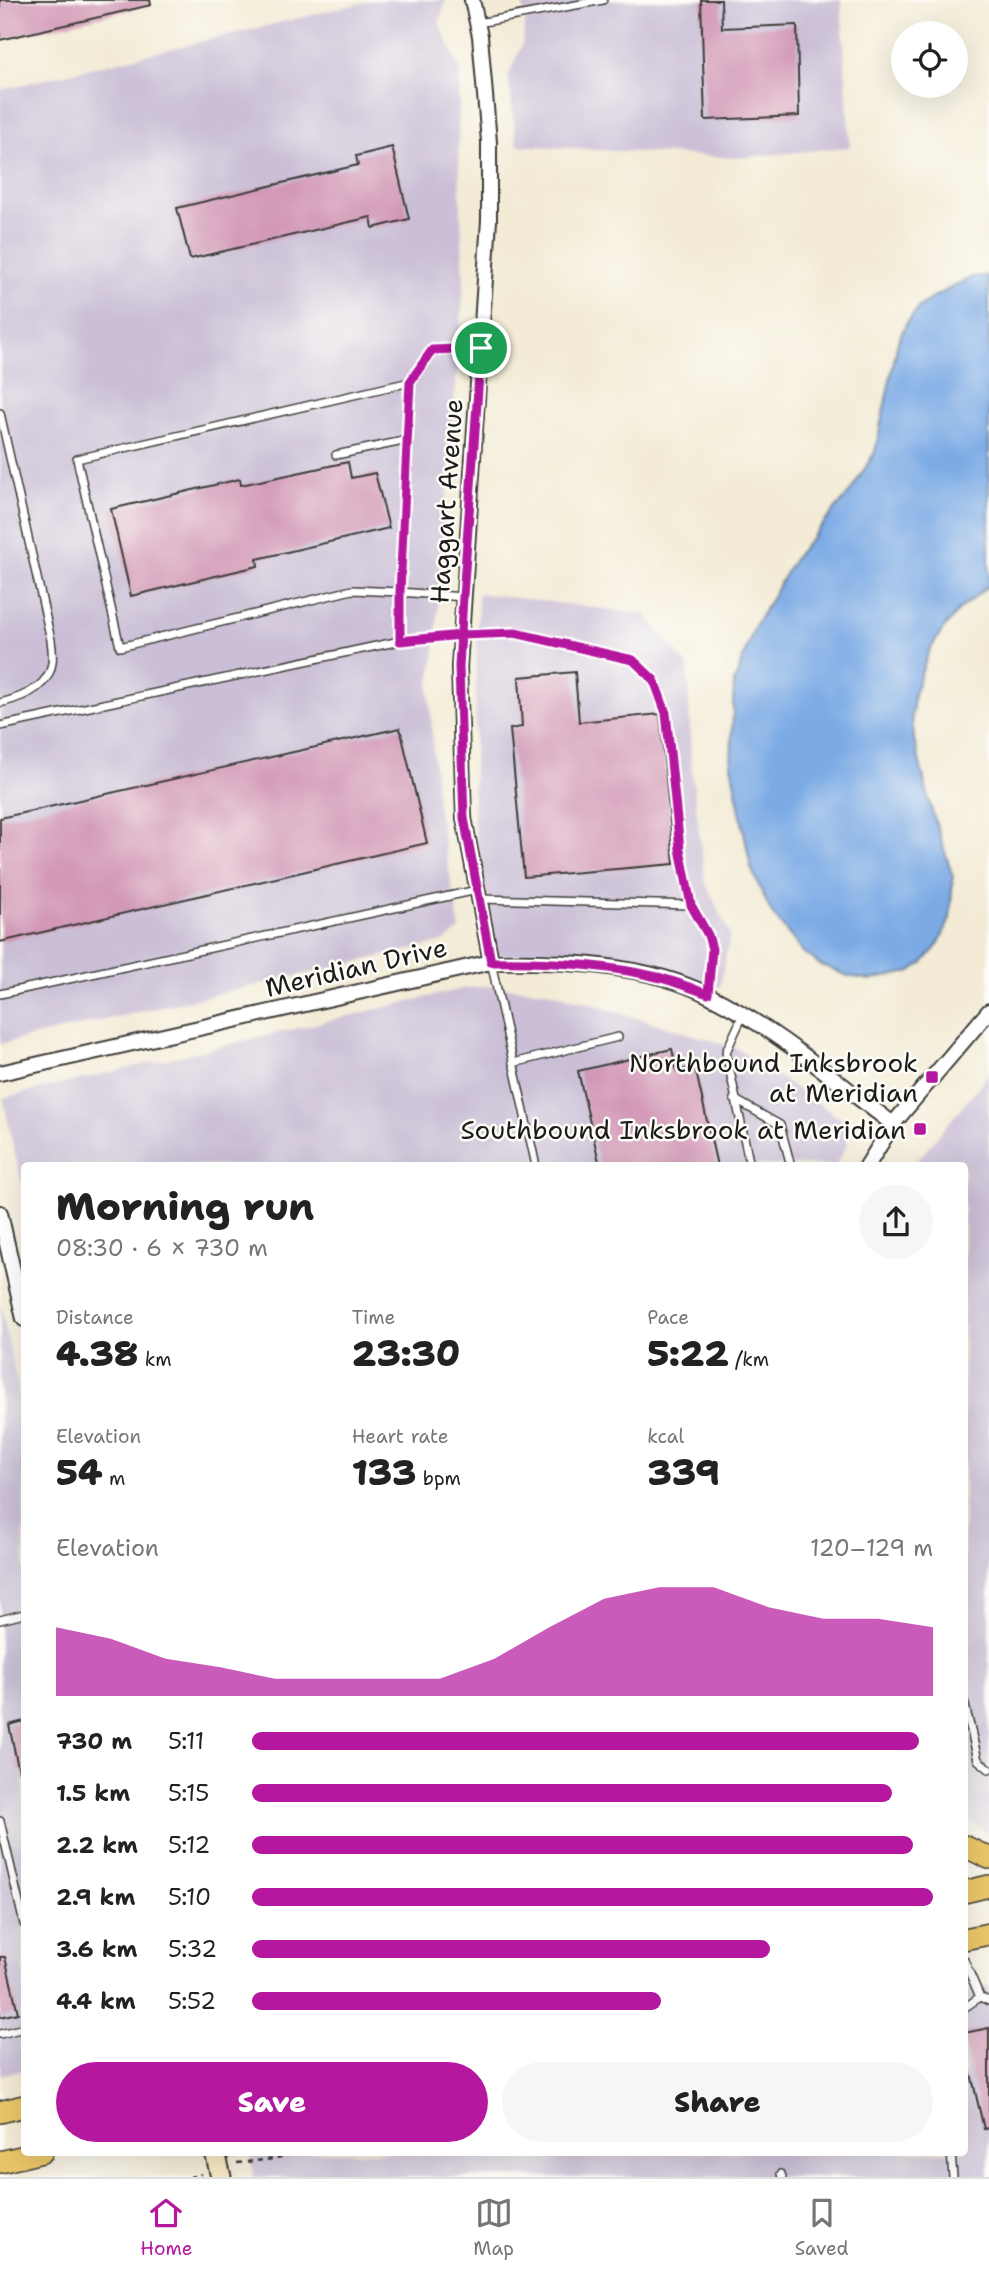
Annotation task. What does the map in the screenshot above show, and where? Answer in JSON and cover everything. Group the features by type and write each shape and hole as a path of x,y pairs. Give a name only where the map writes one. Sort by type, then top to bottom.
{"main road":[{"path":"968,1848 989,1858"},
{"path":"968,1891 989,1886"},
{"path":"968,1939 989,1934"},
{"path":"0,2112 21,2107"},
{"path":"0,2162 25,2156"}],"street":[{"name":"Haggart Avenue","path":"472,0 477,23 489,155 489,220 459,667 464,818 491,962"},
{"name":"Meridian Drive","path":"0,1073 491,962 534,961 607,967 659,977 708,994 743,1014 893,1124"},
{"path":"869,1162 893,1124 989,1011"},
{"path":"0,1213 21,1306"}],"lane":[{"path":"477,23 603,0"},
{"path":"400,641 410,382 432,350 481,348"},
{"path":"410,382 77,459 120,648 352,590 463,597"},
{"path":"0,413 51,640 52,663 49,675 34,690 0,703"},
{"path":"336,455 408,440"},
{"path":"0,726 400,641 515,633 633,660 654,680 666,713 680,849 691,905 708,935 712,949 708,994"},
{"path":"0,994 478,894 691,905"},
{"path":"491,962 535,1162"},
{"path":"743,1014 726,1052 749,1162"},
{"path":"513,1063 618,1037"},
{"path":"734,1099 780,1125 790,1162"},
{"path":"0,1620 21,1615"},
{"path":"968,1718 978,1760 989,1769"},
{"path":"0,1821 21,1911"},
{"path":"968,1969 980,1997 989,2001"},
{"path":"968,2005 980,1997"},
{"path":"0,2034 21,2029"},
{"path":"951,2156 954,2177"}],"path":[{"path":"190,2177 218,2166 284,2156"}],"shaded area":[{"path":"374,0 446,0 439,23 460,69 458,141 464,283 434,658 429,687 437,805 460,930 443,942 0,1044 0,90"},
{"path":"521,0 841,0 850,147 738,158 517,145 508,76 522,45 526,19"},
{"path":"478,593 645,614 688,666 691,763 705,882 730,934 720,987 654,965 600,955 497,955 473,818"},
{"path":"485,986 547,991 734,1047 850,1125 846,1147 838,1162 21,1162 21,1181 3,1098 462,989"},
{"path":"989,1074 989,1834 968,1820 968,1162 916,1162"},
{"path":"0,1303 21,1403 21,2071 0,2075"},
{"path":"989,1986 989,2177 254,2177 250,2156 968,2156 968,1991"}],"water":[{"path":"989,276 989,585 958,611 929,651 914,694 912,716 914,739 931,808 953,877 950,919 938,945 923,963 909,972 870,980 848,976 819,964 803,952 771,912 751,868 731,765 734,683 754,628 795,557 850,492 875,452 898,341 906,324 919,307 935,296 972,277"}],"building":[{"path":"0,0 150,0 151,5 0,40"},
{"path":"701,0 721,0 722,28 797,25 799,116 705,120"},
{"path":"392,147 409,219 373,228 371,217 190,259 177,208 358,165 356,156"},
{"path":"348,462 351,478 375,473 389,528 257,559 258,566 131,596 111,509 240,479 241,485"},
{"path":"575,672 579,722 660,714 674,864 524,877 510,729 522,727 519,677"},
{"path":"400,728 427,843 0,942 0,818"},
{"path":"672,1049 677,1071 695,1067 716,1162 599,1162 578,1071"},
{"path":"21,1722 21,1772 19,1772 9,1725"},
{"path":"0,1957 5,1957 18,2013 0,2017"},
{"path":"989,2028 989,2128 984,2129 968,2061 968,2032"}],"place":[{"name":"Northbound Inksbrook at Meridian","path":"932,1077"},
{"name":"Southbound Inksbrook at Meridian","path":"920,1129"}],"route":[{"path":"481,348 432,350 410,382 400,641 461,635 515,633 633,660 654,680 666,713 680,849 691,905 708,935 712,949 708,994 659,977 607,967 534,961 491,962 464,818 459,667 461,635 463,597 481,348"}]}
